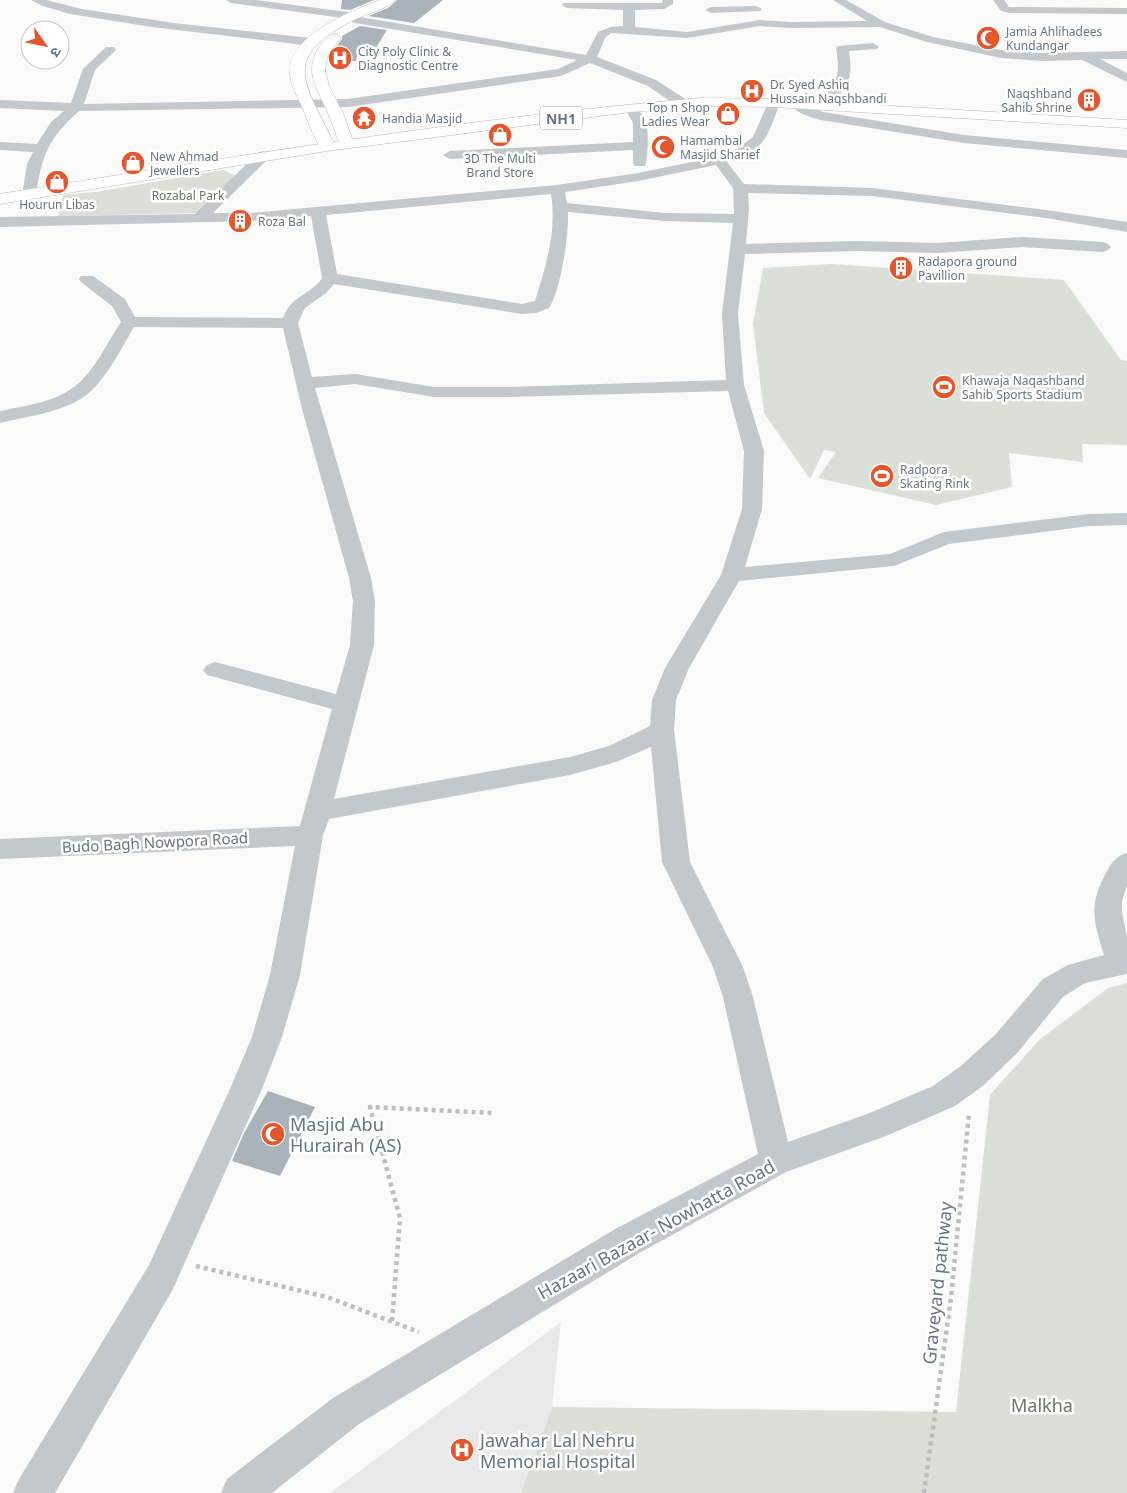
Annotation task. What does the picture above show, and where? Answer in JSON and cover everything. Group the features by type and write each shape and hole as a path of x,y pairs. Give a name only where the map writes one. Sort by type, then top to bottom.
{"main road":[{"path":"327,146 299,86 297,73 299,62 310,42 327,30 389,0"},
{"path":"347,144 331,104 321,86 317,65 320,56 331,41 355,18"},
{"name":"NH1","path":"0,199 327,146 682,103 774,103 1127,124"}],"street":[{"path":"36,0 61,8 166,25 243,36 310,42"},
{"path":"231,0 355,18 590,59 652,83 682,103"},
{"path":"567,6 664,6 668,4 668,0"},
{"path":"838,0 881,24 931,40 980,52 1020,56 1066,52 1084,56 1127,78"},
{"path":"998,0 1005,9 1009,10 1127,11"},
{"path":"711,10 760,4 756,14 760,23"},
{"path":"629,7 629,30"},
{"path":"0,104 76,108 331,104 384,99 568,70 590,59 600,34 611,30 687,35 760,23 792,25 881,24"},
{"path":"821,106 838,91 845,74 846,63 842,49 873,47"},
{"path":"29,195 34,164 40,148 56,125 76,108 89,68 110,50"},
{"path":"1084,56 1127,54"},
{"path":"0,222 250,217 557,190 638,177 719,160 742,152 759,139 774,103"},
{"path":"797,105 806,111 821,116 964,139 1127,154"},
{"path":"631,108 640,123 641,146 638,177"},
{"path":"0,146 40,148"},
{"path":"450,155 641,146"},
{"path":"199,218 264,155"},
{"path":"719,160 740,188 741,219 730,314 735,385 754,451 752,509 732,575 677,668 664,700 662,730 676,862 728,967 738,997 776,1161"},
{"path":"740,188 872,192 1037,213 1127,227"},
{"path":"330,278 522,309 536,308 544,304 557,258 562,207 557,190"},
{"path":"562,207 665,217 741,219"},
{"path":"33,1493 161,1277 246,1089 267,1037 285,975 314,823 362,644 364,601 360,578 290,323 293,310 297,305 324,286 330,278 318,212"},
{"path":"738,249 857,246 938,248 1022,242 1103,246"},
{"path":"87,280 118,303 129,322"},
{"path":"129,322 290,323"},
{"path":"0,417 49,405 77,393 88,384 129,322"},
{"path":"305,383 355,379 434,392 507,392 735,385"},
{"path":"732,575 894,560 944,538 1089,520 1127,519"},
{"path":"215,670 345,704"},
{"name":"Budo Bagh Nowpora Road","path":"0,849 314,823 587,762 632,747 662,730"},
{"path":"1124,963 1108,921 1106,905 1109,892 1117,876 1127,863"},
{"name":"Hazaari Bazaar- Nowhatta Road","path":"242,1493 346,1412 630,1240 776,1161 874,1126 944,1096 973,1075 1007,1043 1053,988 1078,973 1124,963"}],"path":[{"name":"Graveyard pathway","path":"924,1493 951,1298 973,1075"},
{"path":"392,1321 400,1218 370,1106 494,1113"},
{"path":"170,1259 327,1297 455,1345"}],"shaded area":[{"name":"Jawahar Lal Nehru Memorial Hospital","path":"561,1322 552,1407 521,1493 330,1493"}],"green space":[{"name":"Rozabal Park","path":"223,170 236,176 199,213 58,216 63,195 96,192"},
{"name":"Khawaja Naqashband Sahib Sports Stadium","path":"832,264 1064,280 1121,360 1127,361 1127,445 1082,444 1083,462 1009,453 1012,487 936,505 818,478 836,452 824,450 810,479 764,413 753,324 763,268"},
{"name":"Malkha","path":"1127,983 1127,1493 521,1493 552,1407 956,1412 990,1095 1039,1040 1108,988"}],"building":[{"path":"342,0 374,0 350,10 341,9"},
{"path":"397,0 443,0 414,23 368,16 388,8"},
{"path":"360,26 387,30 374,51 358,51 356,61 328,62 330,55 342,39 342,36"},
{"name":"Masjid Abu Hurairah (AS)","path":"268,1091 315,1107 280,1176 232,1161 244,1133"}],"place":[{"name":"Jamia Ahlihadees Kundangar","path":"988,38"},
{"name":"City Poly Clinic & Diagnostic Centre","path":"340,58"},
{"name":"Dr. Syed Ashiq Hussain Naqshbandi","path":"752,91"},
{"name":"Naqshband Sahib Shrine","path":"1089,100"},
{"name":"Top n Shop Ladies Wear","path":"728,114"},
{"name":"Handia Masjid","path":"364,118"},
{"name":"3D The Multi Brand Store","path":"500,135"},
{"name":"Hamambal Masjid Sharief","path":"663,147"},
{"name":"New Ahmad Jewellers","path":"133,163"},
{"name":"Hourun Libas","path":"57,182"},
{"name":"Roza Bal","path":"240,221"},
{"name":"Radapora ground Pavillion","path":"901,268"},
{"name":"Khawaja Naqashband Sahib Sports Stadium","path":"944,387"},
{"name":"Radpora Skating Rink","path":"882,476"},
{"name":"Masjid Abu Hurairah (AS)","path":"273,1134"},
{"name":"Jawahar Lal Nehru Memorial Hospital","path":"462,1450"}]}
